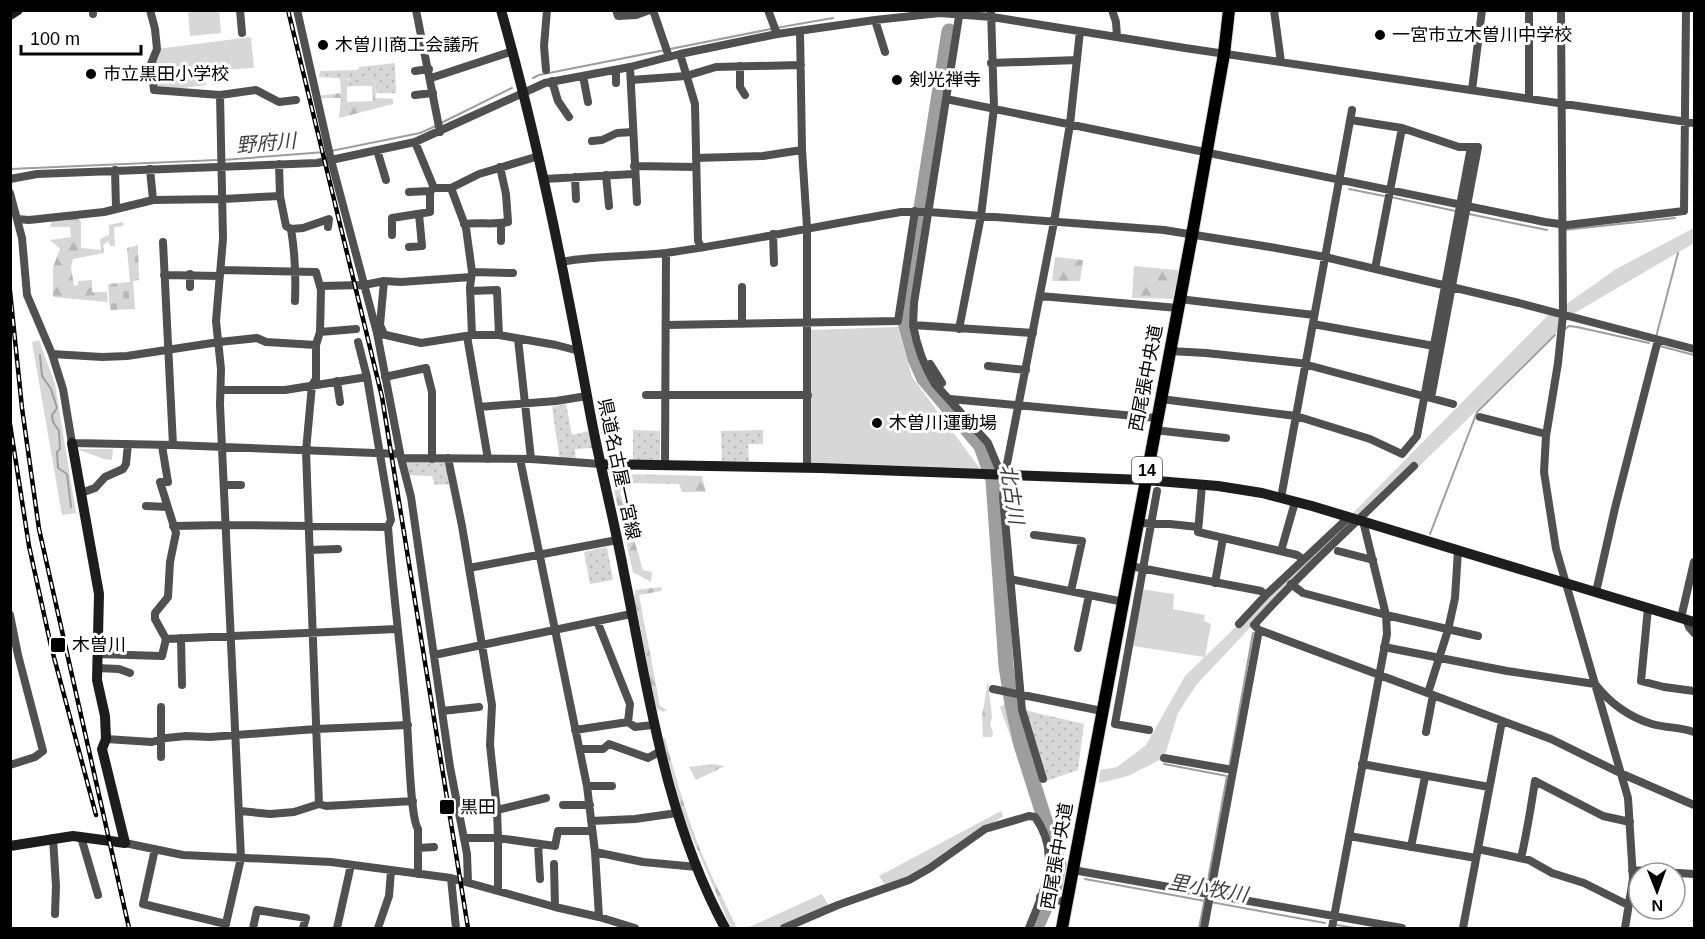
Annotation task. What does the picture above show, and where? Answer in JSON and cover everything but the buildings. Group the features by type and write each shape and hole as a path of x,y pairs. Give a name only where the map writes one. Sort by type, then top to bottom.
{"main road":[{"path":"10,15 18,10"},
{"name":"県道名古屋一宮線","path":"501,10 524,92 544,179 659,752 677,813 697,867 725,928"},
{"name":"西尾張中央道","path":"1062,928 1062,901 1073,870 1124,602 1192,235 1224,54 1229,10"},
{"path":"10,846 53,838 81,837 125,843 102,749 106,739 105,716 97,680 99,594 72,443"},
{"path":"600,464 984,474 1003,472 1202,484 1281,498 1687,620"}],"street":[{"path":"150,10 157,49 151,64 154,90 220,95 256,90 279,102 296,100"},
{"path":"240,10 242,33"},
{"path":"297,10 331,159 364,285 381,334"},
{"path":"416,10 439,127"},
{"path":"546,70 544,46 548,10"},
{"path":"616,10 618,16 636,15 651,10 667,53"},
{"path":"768,10 776,30"},
{"path":"1112,10 1117,37"},
{"path":"1274,10 1281,62"},
{"path":"1472,90 1482,10"},
{"path":"1529,98 1530,10"},
{"path":"1562,10 1563,315 1558,363 1546,434 1544,472 1556,549 1628,798 1632,861"},
{"path":"946,99 1205,154 1561,225 1684,211 1690,122 1686,10"},
{"path":"10,179 37,174 150,169 221,161 279,164 331,159 415,142 439,127 552,81 630,67 667,53 680,54 776,30 800,31 862,18 875,20 924,13 992,14 1080,31 1224,54 1690,122"},
{"path":"666,325 898,321 946,99 957,13"},
{"path":"959,329 981,216 994,108 991,63 992,14"},
{"path":"875,20 885,52"},
{"path":"800,31 802,150 807,227 807,468"},
{"path":"1043,779 1018,694 1003,472 1026,370 1054,222 1070,124 1080,31"},
{"path":"415,70 430,74 513,51"},
{"path":"680,54 695,104 698,241 701,247"},
{"path":"991,63 1077,60"},
{"path":"632,80 686,76 717,67 801,65"},
{"path":"740,66 740,87 745,95"},
{"path":"630,67 637,202"},
{"path":"616,70 616,84"},
{"path":"583,76 588,102"},
{"path":"552,81 558,102 569,117"},
{"path":"415,95 433,93"},
{"path":"155,849 143,904 226,926 241,858 220,405 222,390 216,321 223,239 220,95"},
{"path":"1161,399 1296,416 1370,439 1402,454 1417,436 1428,397 1464,205 1478,147 1459,147 1402,128 1352,115 1312,324 1296,416 1281,498"},
{"path":"321,117 333,117"},
{"path":"1375,268 1402,128"},
{"path":"592,141 602,140 617,133 633,132"},
{"path":"392,235 392,218 430,212 432,190 415,142"},
{"path":"377,150 386,180"},
{"path":"544,179 606,175 802,150"},
{"path":"409,192 451,188 480,174 539,156"},
{"path":"279,164 280,196 286,226 303,228 329,219 328,227"},
{"path":"464,224 508,222 506,195 500,167"},
{"path":"150,169 153,200"},
{"path":"115,170 116,208"},
{"path":"606,175 609,206"},
{"path":"575,177 576,199"},
{"path":"451,188 464,224 471,274 470,336 488,459"},
{"path":"10,193 22,238 27,295 52,354 63,389 72,443 306,450 432,459 531,459 600,464"},
{"path":"17,219 29,220 104,212 153,200 280,196"},
{"path":"922,211 914,303 917,345 935,384 988,443 1003,472"},
{"path":"561,262 586,257 626,257 666,253 807,227 922,211 1164,230 1325,257 1695,349"},
{"path":"409,247 422,246 418,214"},
{"path":"501,223 501,241"},
{"path":"291,228 296,271 295,301"},
{"path":"773,234 774,263"},
{"path":"163,242 172,445"},
{"path":"665,464 666,253"},
{"path":"164,274 316,272 320,286 320,332 316,345 316,379 312,385 306,450 319,804"},
{"path":"320,286 364,285 384,281 401,282 471,274 513,273"},
{"path":"190,274 190,287"},
{"path":"384,281 380,325 385,377 400,456 411,497 442,711 467,854 468,882"},
{"path":"1428,397 1434,346 1448,286"},
{"path":"742,287 742,324"},
{"path":"470,291 497,290 499,335"},
{"path":"1040,296 1314,315"},
{"path":"1312,324 1434,346"},
{"path":"916,326 1033,333"},
{"path":"916,326 924,351 942,383"},
{"path":"320,332 356,329"},
{"path":"381,334 421,343 470,336 499,335 579,351"},
{"path":"52,354 127,356 257,338 266,342 316,345"},
{"path":"518,339 531,459"},
{"path":"1596,592 1658,340"},
{"path":"358,342 367,377 391,520 388,527 408,725 413,801 418,829 418,874"},
{"path":"1170,351 1206,352 1305,364 1453,404"},
{"path":"988,366 1026,370"},
{"path":"385,377 426,368 432,392 432,459"},
{"path":"222,390 285,390 367,377"},
{"path":"337,381 340,402"},
{"path":"646,395 808,395"},
{"path":"479,407 586,396"},
{"path":"950,399 1156,424 1226,438"},
{"path":"1480,417 1546,434"},
{"path":"81,493 94,488 105,477 123,469 126,464 128,444"},
{"path":"97,654 162,656 166,639 155,619 155,613 168,597 170,562 176,533 160,482 168,482 162,446"},
{"path":"448,458 492,705 490,745 497,810 498,891"},
{"path":"520,459 588,786 599,917"},
{"path":"1414,466 1291,584 1254,624 1259,630 1551,739 1620,773 1695,805"},
{"path":"1202,484 1198,532 1297,555 1303,559"},
{"path":"225,485 241,485"},
{"path":"1149,730 1115,724 1157,491"},
{"path":"1281,551 1295,502"},
{"path":"146,506 167,507"},
{"path":"1239,624 1303,559 1357,520"},
{"path":"1332,928 1387,634 1386,615 1373,560 1357,520"},
{"path":"1138,523 1198,527"},
{"path":"173,526 388,527"},
{"path":"1034,535 1082,541 1071,591"},
{"path":"1215,583 1223,538"},
{"path":"469,568 616,540"},
{"path":"310,550 338,549"},
{"path":"1426,732 1431,694 1455,598 1458,550"},
{"path":"1338,551 1373,560"},
{"path":"1695,562 1687,620 1689,627 1695,633"},
{"path":"1130,566 1261,591 1266,595"},
{"path":"1010,579 1124,602"},
{"path":"1291,584 1303,593 1478,636"},
{"path":"1078,648 1089,595"},
{"path":"1648,608 1641,681 1664,687 1695,690"},
{"path":"434,655 631,614"},
{"path":"10,615 43,751 35,757 10,765"},
{"path":"597,621 630,704 628,722"},
{"path":"1119,626 1133,628"},
{"path":"166,639 398,629"},
{"path":"1204,928 1259,630"},
{"path":"181,638 182,685"},
{"path":"1384,646 1507,671 1594,684 1604,696 1634,716 1652,724 1695,732"},
{"path":"97,668 119,669 130,673"},
{"path":"993,689 1102,711"},
{"path":"442,711 479,706"},
{"path":"160,707 161,757"},
{"path":"1463,928 1502,721"},
{"path":"575,730 628,722 634,727 643,728 653,725"},
{"path":"106,739 152,742 186,736 408,725"},
{"path":"580,749 603,749 609,744 648,758 659,752"},
{"path":"1164,758 1233,770"},
{"path":"1362,764 1489,788"},
{"path":"1411,847 1425,777"},
{"path":"1521,858 1528,830 1527,819 1535,781 1603,816 1630,822"},
{"path":"588,786 612,786"},
{"path":"497,810 546,798"},
{"path":"240,811 270,814 294,812 319,804 326,806 413,801"},
{"path":"563,805 590,805"},
{"path":"591,821 635,819 677,813"},
{"path":"784,928 838,905 909,880 985,829 1029,816 1035,817 1041,825 1050,855 1050,869 1042,898 1029,928"},
{"path":"464,838 498,838 555,846 558,831 592,831"},
{"path":"1349,836 1411,847 1521,858 1627,904"},
{"path":"81,837 98,895"},
{"path":"53,838 55,914"},
{"path":"125,843 183,855 296,859 451,878 635,928"},
{"path":"538,844 540,879"},
{"path":"418,848 434,848"},
{"path":"595,852 643,862 697,867"},
{"path":"554,864 555,907"},
{"path":"337,928 351,865"},
{"path":"1073,870 1210,899 1402,928"},
{"path":"378,928 389,896 391,871"},
{"path":"451,878 456,928"},
{"path":"1042,898 1062,901"},
{"path":"253,928 257,910 306,918 303,928"}],"green space":[{"path":"188,11 219,11 221,33 190,36"},
{"path":"251,37 254,68 204,71 206,85 160,91 151,64 157,49"},
{"path":"395,63 396,93 376,93 375,80 361,81 361,86 351,86 350,79 319,77 320,71 358,70 359,67"},
{"path":"340,78 351,80 351,86 347,87 347,102 373,101 372,86 361,86 361,81 375,80 376,98 393,99 393,104 339,118 341,98 317,96 341,93"},
{"path":"78,217 81,222 81,248 101,250 100,239 109,235 109,225 123,222 123,226 114,227 115,246 110,246 108,241 103,245 104,253 73,259 71,267 74,286 78,285 78,281 92,280 92,292 107,292 108,302 53,297 53,267 60,249 50,240 71,237 70,227 50,227 52,220"},
{"path":"1694,228 1694,243 1573,314 1566,313 1565,305 1616,269"},
{"path":"138,245 139,280 133,281 135,309 110,310 108,284 130,282 127,248"},
{"path":"1055,257 1083,260 1080,281 1052,281"},
{"path":"1134,266 1185,271 1179,299 1132,298"},
{"path":"1551,312 1563,315 1561,328 1363,521 1358,520 1294,581 1197,684 1178,713 1164,758 1128,776 1099,783 1100,770 1117,767 1146,745 1185,676 1349,517"},
{"name":"木曽川運動場","path":"898,327 912,377 984,474 807,468 808,330"},
{"path":"39,340 55,384 76,513 62,515 32,342"},
{"path":"566,404 572,435 588,431 593,448 575,449 576,462 560,461 552,407"},
{"path":"633,430 660,431 660,460 633,460"},
{"path":"763,430 763,444 748,444 749,461 722,461 721,431"},
{"path":"77,449 113,449 112,460 104,459"},
{"path":"405,458 446,458 449,484 435,485 432,476 409,475"},
{"path":"622,474 702,476 706,492 682,492 679,484 628,483 620,492 643,570 652,572 651,582 633,572 613,486"},
{"path":"607,547 613,580 590,584 584,552"},
{"path":"661,587 662,591 639,595 660,706 667,710 663,712 656,708 634,596 636,590"},
{"path":"1140,589 1174,594 1173,609 1205,615 1204,621 1211,624 1205,657 1133,646"},
{"path":"988,681 992,717 990,724 993,733 992,737 983,737 982,716"},
{"path":"1006,703 1028,776 1025,778 1000,707"},
{"path":"1024,710 1084,724 1078,770 1046,781"},
{"path":"662,737 665,738 694,833 736,927 731,928 685,821"},
{"path":"712,764 725,766 696,780 689,767"},
{"path":"1001,811 1003,816 930,868 888,889 879,876"},
{"path":"822,894 829,906 781,928 747,928"}],"waterway":[{"name":"野府川","path":"776,28 833,18"},
{"name":"野府川","path":"533,78 771,29"},
{"name":"北古川","path":"949,31 906,303 905,323 915,359 924,379 981,446 993,480 1006,666 1012,704 1021,745 1059,864 1055,886 1036,928"},
{"name":"野府川","path":"441,123 512,88"},
{"name":"野府川","path":"331,151 420,133 436,126"},
{"name":"野府川","path":"223,160 325,152"},
{"name":"野府川","path":"10,169 217,160"},
{"path":"1349,189 1384,196"},
{"path":"1391,197 1455,211"},
{"path":"1469,214 1547,230"},
{"path":"1564,230 1675,218"},
{"path":"1656,337 1678,253"},
{"path":"1565,329 1569,326 1577,327 1649,343"},
{"path":"1430,534 1477,412 1555,335"},
{"path":"1660,346 1694,355"},
{"path":"40,355 42,376 51,389 57,408 52,415 53,422 59,431 58,468 67,474 71,507"},
{"path":"1229,768 1253,633"},
{"path":"1164,764 1227,776 1206,891"},
{"name":"里小牧川","path":"1085,879 1325,923"},
{"path":"1199,928 1205,898"},
{"name":"里小牧川","path":"1337,925 1355,928"}],"railway":[{"path":"288,10 382,397 468,928"},
{"path":"10,291 22,408 39,529 129,928"},
{"path":"10,424 29,546 51,646 96,815"}],"place":[{"name":"一宮市立木曽川中学校","path":"1380,35"},
{"name":"木曽川商工会議所","path":"323,45"},
{"name":"市立黒田小学校","path":"91,74"},
{"name":"剣光禅寺","path":"897,80"},
{"name":"木曽川運動場","path":"877,423"},
{"name":"木曽川","path":"58,645"},
{"name":"黒田","path":"447,807"}]}
